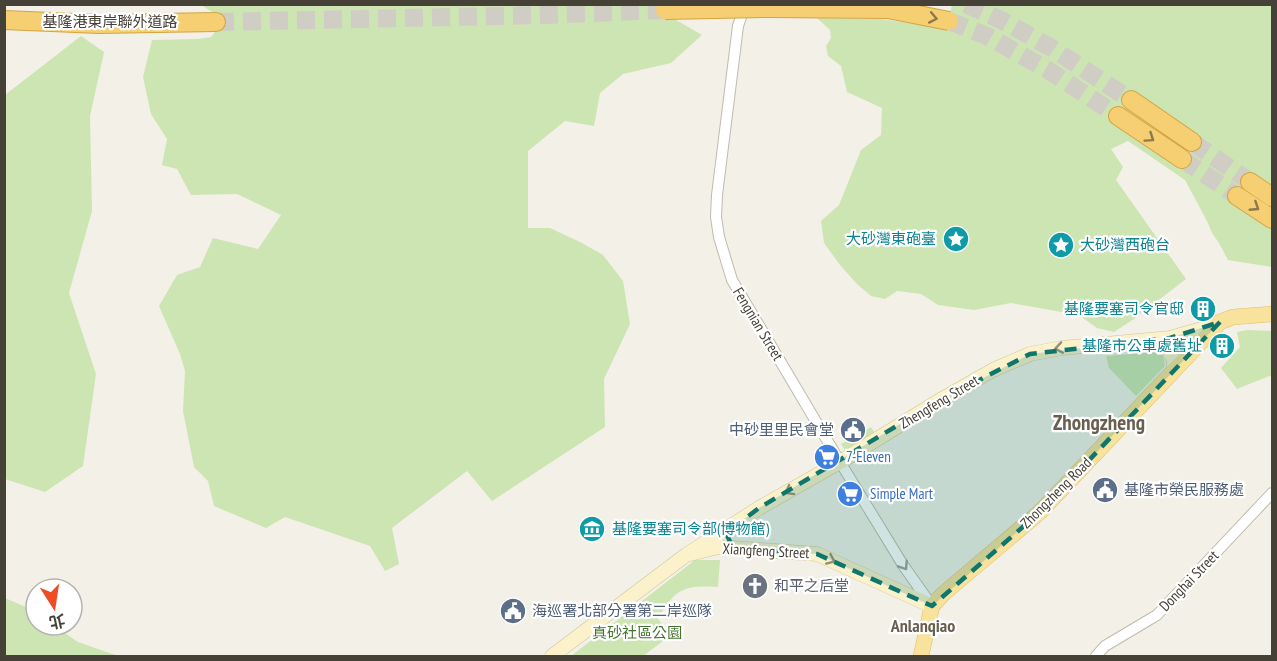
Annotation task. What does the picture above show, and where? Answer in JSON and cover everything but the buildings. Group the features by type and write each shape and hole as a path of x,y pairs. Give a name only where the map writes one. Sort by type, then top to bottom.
{"highway":[{"path":"665,10 888,9 949,21"},
{"name":"基隆港東岸聯外道路","path":"4,20 43,13 99,24 216,22"},
{"path":"1131,100 1192,142"},
{"path":"1118,117 1182,159"},
{"path":"1250,182 1272,197"},
{"path":"1237,196 1272,219"}],"main road":[{"path":"1220,322 1233,317 1272,314"},
{"name":"Zhongzheng Road","path":"932,606 943,594 1040,512 1220,322"},
{"path":"921,657 932,606"}],"street":[{"name":"Fengnian Street","path":"745,4 738,26 717,195 716,217 719,237 732,280 903,565 932,606"},
{"name":"Zhengfeng Street","path":"686,555 729,526 993,370 1030,354 1062,348 1170,338 1220,322"},
{"path":"1142,341 1170,352 1175,361 1174,370"},
{"name":"Donghai Street","path":"1096,657 1105,646 1157,615 1272,493"},
{"path":"729,526 726,542 733,548"},
{"name":"Xiangfeng Street","path":"552,657 686,555 718,547 817,554 932,606"}],"highlighted area":[{"path":"1220,322 1040,512 932,606 817,554 733,548 726,533 759,508 942,399 1030,354 1170,338"}],"green space":[{"path":"201,5 662,5 676,20 702,35 671,63 623,74 600,93 594,126 565,121 528,151 528,228 550,228 582,243 603,255 623,281 630,324 604,379 605,427 492,501 467,471 392,528 399,564 385,571 370,546 285,517 266,528 214,506 208,481 194,467 183,411 185,371 159,306 177,275 200,267 213,238 258,249 281,215 237,194 191,195 177,169 162,165 167,139 151,114 143,77 152,40 211,37 220,26 216,14"},
{"path":"952,5 1272,5 1272,267 1228,260 1185,180 1128,141 1111,149 1123,167 1116,180 1186,279 1114,332 1097,328 1079,315 1011,303 974,310 938,305 921,294 897,291 885,299 871,296 840,265 824,243 821,221 839,205 861,150 881,135 882,108 847,92 841,66 828,56 826,46 831,38 830,30 817,18 883,19 939,28 947,24"},
{"path":"81,36 104,52 90,116 92,211 69,293 96,374 83,466 45,492 5,479 5,95"},
{"path":"1272,331 1272,375 1237,389 1221,368 1240,347 1237,332"},
{"path":"1157,352 1163,356 1165,366 1136,396 1109,368 1106,356"},
{"path":"871,427 876,435 846,452 841,444"},
{"name":"真砂社區公園","path":"695,560 720,560 718,587 688,588 675,595 658,619 671,635 643,656 571,656"},
{"path":"5,598 24,606 24,637 71,637 78,642 118,656 5,656"}],"tunnel":[{"path":"966,4 1050,47 1131,100"},
{"path":"216,22 665,10"},
{"path":"949,21 987,36 1048,70 1118,116"},
{"path":"1192,142 1250,182"},
{"path":"1182,159 1237,196"}],"place":[{"name":"大砂灣東砲臺","path":"956,239"},
{"name":"大砂灣西砲台","path":"1061,245"},
{"name":"基隆要塞司令官邸","path":"1203,309"},
{"name":"基隆市公車處舊址","path":"1222,346"},
{"name":"中砂里里民會堂","path":"853,430"},
{"name":"7-Eleven","path":"827,457"},
{"name":"基隆市榮民服務處","path":"1105,490"},
{"name":"Simple Mart","path":"850,494"},
{"name":"基隆要塞司令部(博物館)","path":"592,529"},
{"name":"和平之后堂","path":"755,586"},
{"name":"海巡署北部分署第二岸巡隊","path":"513,611"}],"district":[{"name":"Zhongzheng","path":"1099,423"},
{"name":"Anlanqiao","path":"923,626"}]}
